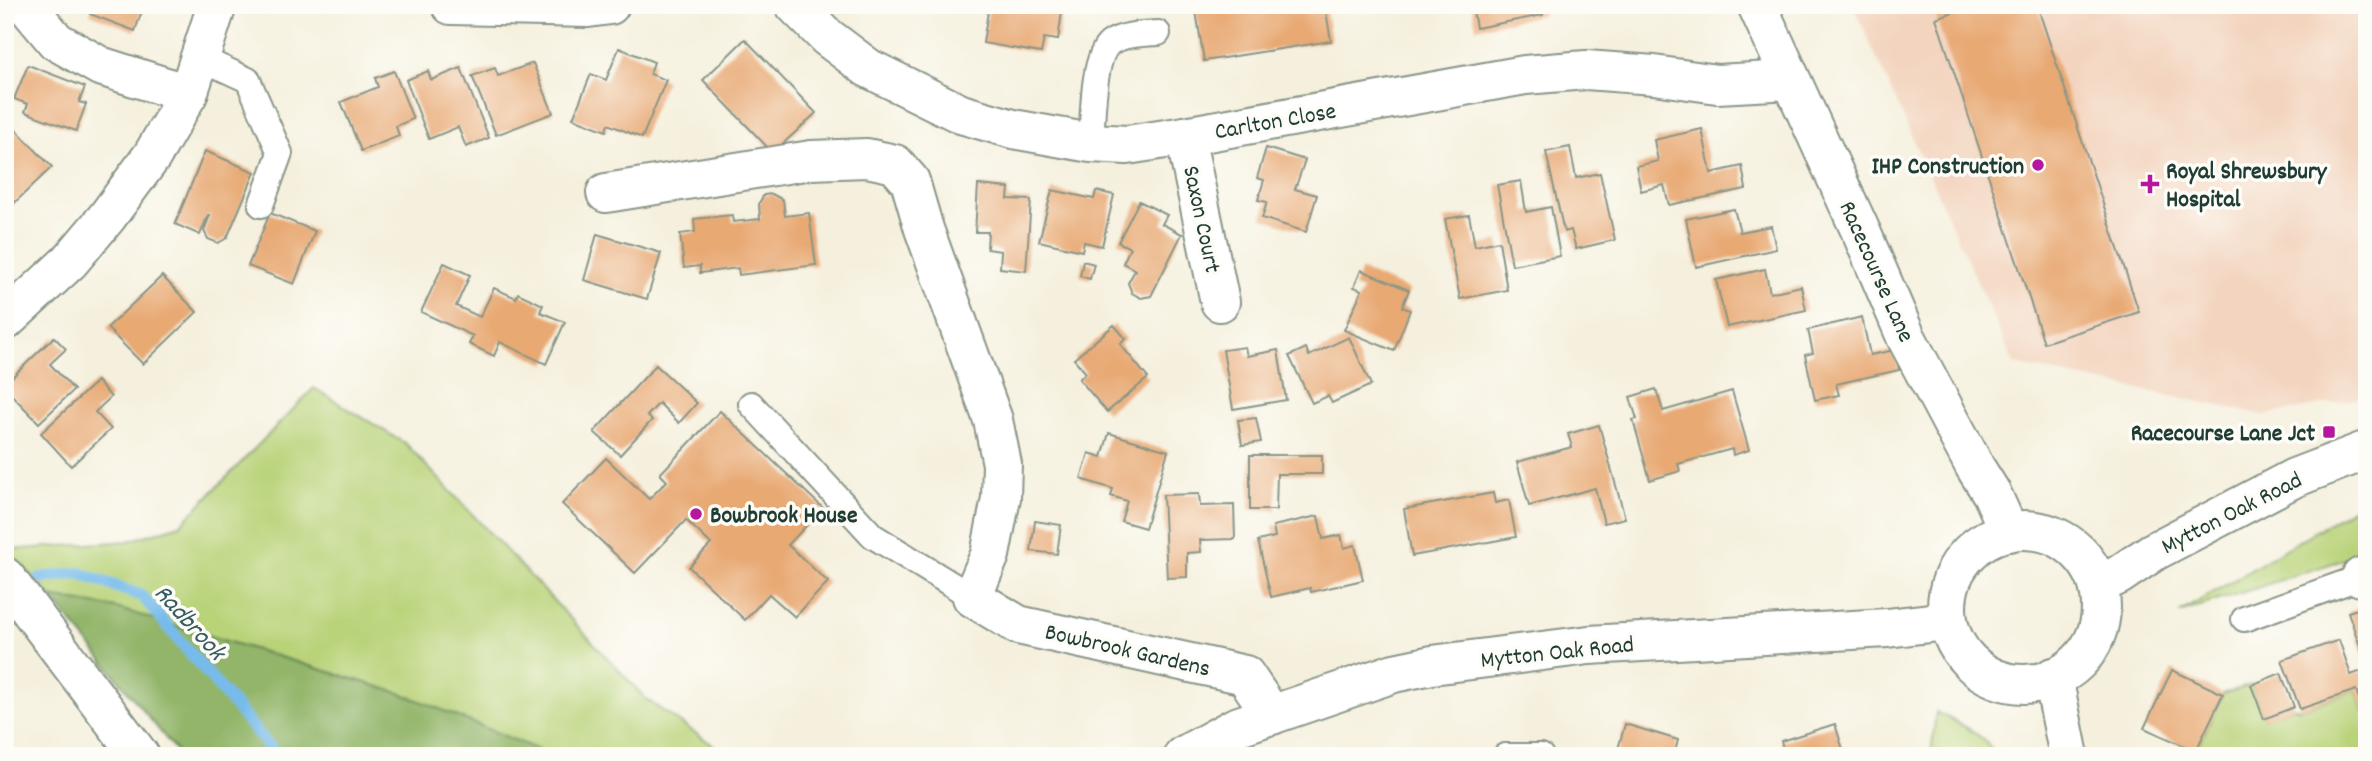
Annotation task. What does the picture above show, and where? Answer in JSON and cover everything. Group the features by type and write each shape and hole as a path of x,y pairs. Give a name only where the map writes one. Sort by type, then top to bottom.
{"street":[{"path":"26,5 56,41 100,66 188,94"},
{"path":"5,321 69,261 107,217 152,156 188,94 217,5"},
{"path":"451,5 588,8 610,5"},
{"name":"Carlton Close","path":"795,5 827,37 868,68 961,114 1013,129 1091,144 1128,145 1185,136 1525,75 1586,70 1654,75 1717,84 1790,80"},
{"name":"Racecourse Lane","path":"1757,5 1906,337 2010,532"},
{"name":"Saxon Court","path":"1185,136 1220,302"},
{"path":"607,193 811,160 867,158 895,164 910,181 924,229 993,420 1002,464 1001,498 990,555 972,597"},
{"name":"Mytton Oak Road","path":"2100,584 2119,575 2153,552 2294,478 2367,450"},
{"path":"2010,532 2037,532 2067,540 2087,559 2100,584 2100,611 2095,636 2081,659 2070,669 2032,684 2003,682 1977,670 1957,648 1947,621 1947,597 1954,574 1968,554 1987,540 2010,532"},
{"path":"5,577 140,756"},
{"name":"Bowbrook Gardens","path":"972,597 1018,625 1245,675 1272,715"},
{"name":"Mytton Oak Road","path":"1183,756 1236,727 1394,673 1432,665 1589,645 1875,629 1947,621"},
{"path":"2053,677 2069,756"}],"lane":[{"path":"1091,144 1098,67 1102,53 1109,44 1121,38 1158,33"},
{"path":"200,58 248,80 280,153 261,205"},
{"path":"751,404 873,536 972,597"},
{"path":"2244,619 2364,576"},
{"path":"1505,756 1541,756"}],"shaded area":[{"name":"Royal Shrewsbury Hospital","path":"1853,5 2367,5 2367,397 2264,415 2014,364"}],"green space":[{"path":"314,388 406,444 647,700 729,756 553,756 403,694 116,608 51,597 7,550 129,541 180,525"},
{"path":"2367,503 2367,552 2179,613 2357,506"},
{"path":"51,597 116,608 403,694 553,756 180,756"},
{"path":"2251,685 2264,718 2356,690 2363,711 2367,710 2367,756 2196,756 2223,694"},
{"path":"1936,712 1978,735 1996,756 1931,756"}],"building":[{"path":"93,5 144,5 135,31 90,14"},
{"path":"989,5 1020,10 1020,5 1063,5 1058,40 1044,38 1041,53 983,43"},
{"path":"1195,5 1273,5 1274,9 1298,5 1325,5 1331,41 1204,61"},
{"path":"1472,5 1541,5 1543,15 1476,28"},
{"name":"IHP Construction","path":"1974,5 2037,5 2139,312 2044,343 1936,18"},
{"path":"745,39 816,113 773,153 703,80"},
{"path":"619,48 654,62 650,74 666,80 642,138 608,124 606,131 573,118 591,74 606,80"},
{"path":"533,63 553,113 496,135 472,76 495,68 498,76"},
{"path":"28,65 85,87 79,102 86,104 76,131 25,112 28,104 14,99"},
{"path":"461,68 489,138 466,147 458,127 429,139 406,80 428,71 431,80"},
{"path":"394,71 413,119 396,126 399,136 361,151 341,102 378,87 375,78"},
{"path":"1702,129 1711,173 1742,166 1746,189 1669,205 1664,185 1641,191 1636,166 1658,161 1654,140"},
{"path":"16,130 52,167 5,212 5,141"},
{"path":"1570,147 1576,178 1600,173 1615,240 1576,249 1571,230 1564,232 1546,152"},
{"path":"1266,148 1305,160 1295,189 1317,195 1306,232 1262,218 1267,202 1258,200 1264,180 1257,178"},
{"path":"205,151 255,172 227,238 218,243 208,239 204,231 210,215 200,235 175,224"},
{"path":"1521,181 1526,212 1551,207 1560,256 1512,265 1497,185"},
{"path":"978,185 1009,188 1008,199 1031,200 1026,271 1000,268 1001,251 987,249 988,232 975,232"},
{"path":"1052,190 1094,199 1096,191 1114,195 1102,246 1084,242 1082,251 1039,241"},
{"path":"772,194 783,200 785,216 809,213 816,265 739,275 738,268 700,273 700,266 684,268 680,234 695,232 694,219 732,215 733,222 760,219 759,203 764,195"},
{"path":"1139,201 1167,215 1162,224 1182,234 1151,296 1141,298 1132,293 1128,283 1135,270 1123,263 1130,248 1118,242"},
{"path":"1734,209 1740,232 1771,226 1776,249 1696,267 1686,219"},
{"path":"270,213 315,231 294,284 248,266"},
{"path":"1469,215 1475,246 1499,241 1507,290 1460,299 1445,219"},
{"path":"597,234 661,253 647,299 584,280"},
{"path":"1083,261 1094,264 1090,279 1080,276"},
{"path":"444,263 470,275 456,306 480,317 494,288 516,298 518,293 543,305 540,312 565,322 546,364 500,342 494,356 469,344 473,336 421,312"},
{"path":"1765,269 1770,293 1801,286 1806,310 1727,327 1716,280"},
{"path":"1361,270 1409,290 1402,307 1410,310 1394,351 1344,330 1362,290 1354,287"},
{"path":"162,276 197,312 143,364 107,328"},
{"path":"1862,317 1870,355 1895,350 1899,370 1836,384 1839,395 1815,400 1805,355 1813,353 1808,330"},
{"path":"1114,325 1126,339 1120,344 1148,378 1107,412 1079,379 1086,373 1074,359"},
{"path":"54,337 66,349 50,364 74,390 39,423 5,388 5,384"},
{"path":"1349,337 1371,385 1332,403 1328,396 1312,403 1289,356 1306,348 1309,356"},
{"path":"1245,347 1247,356 1278,350 1286,400 1233,409 1223,350"},
{"path":"656,365 697,403 679,423 659,403 647,416 652,420 620,455 594,432"},
{"path":"97,381 111,397 95,412 111,429 71,466 41,433"},
{"path":"1656,389 1663,411 1732,391 1749,450 1733,455 1732,449 1678,464 1680,471 1650,480 1633,420 1637,419 1630,397"},
{"name":"Bowbrook House","path":"720,411 823,508 788,545 828,582 795,617 769,594 745,620 689,567 711,544 686,520 635,573 562,504 606,458 649,499 667,481 660,474"},
{"path":"1256,418 1261,442 1242,445 1238,420"},
{"path":"1599,425 1625,518 1604,523 1595,488 1529,506 1517,462 1572,447 1568,434"},
{"path":"1109,433 1168,451 1145,528 1121,521 1127,501 1111,496 1113,489 1081,479 1089,453 1102,457"},
{"path":"1250,455 1322,455 1322,474 1277,474 1276,510 1250,510"},
{"path":"1493,493 1495,503 1509,500 1516,537 1412,556 1404,509"},
{"path":"1199,494 1200,506 1234,505 1235,539 1200,540 1201,552 1187,553 1187,577 1167,578 1163,495"},
{"path":"1318,516 1323,539 1341,535 1344,548 1355,545 1363,580 1311,592 1310,588 1271,597 1258,541 1275,537 1273,526"},
{"path":"1035,521 1061,525 1057,554 1031,551"},
{"path":"2367,606 2367,663 2366,663 2348,612"},
{"path":"2339,640 2351,675 2367,669 2367,710 2364,712 2356,690 2300,709 2282,660"},
{"path":"2172,670 2223,694 2196,751 2144,728"},
{"path":"2281,673 2294,707 2264,719 2251,685"},
{"path":"1625,724 1678,740 1674,756 1616,756"},
{"path":"1835,724 1845,756 1785,756 1781,741"}],"waterway":[{"name":"Radbrook","path":"40,578 79,573 142,596 277,756"}],"place":[{"name":"IHP Construction","path":"2038,165"},
{"name":"Royal Shrewsbury Hospital","path":"2150,184"},
{"name":"Racecourse Lane Jct","path":"2329,432"},
{"name":"Bowbrook House","path":"696,514"}]}
